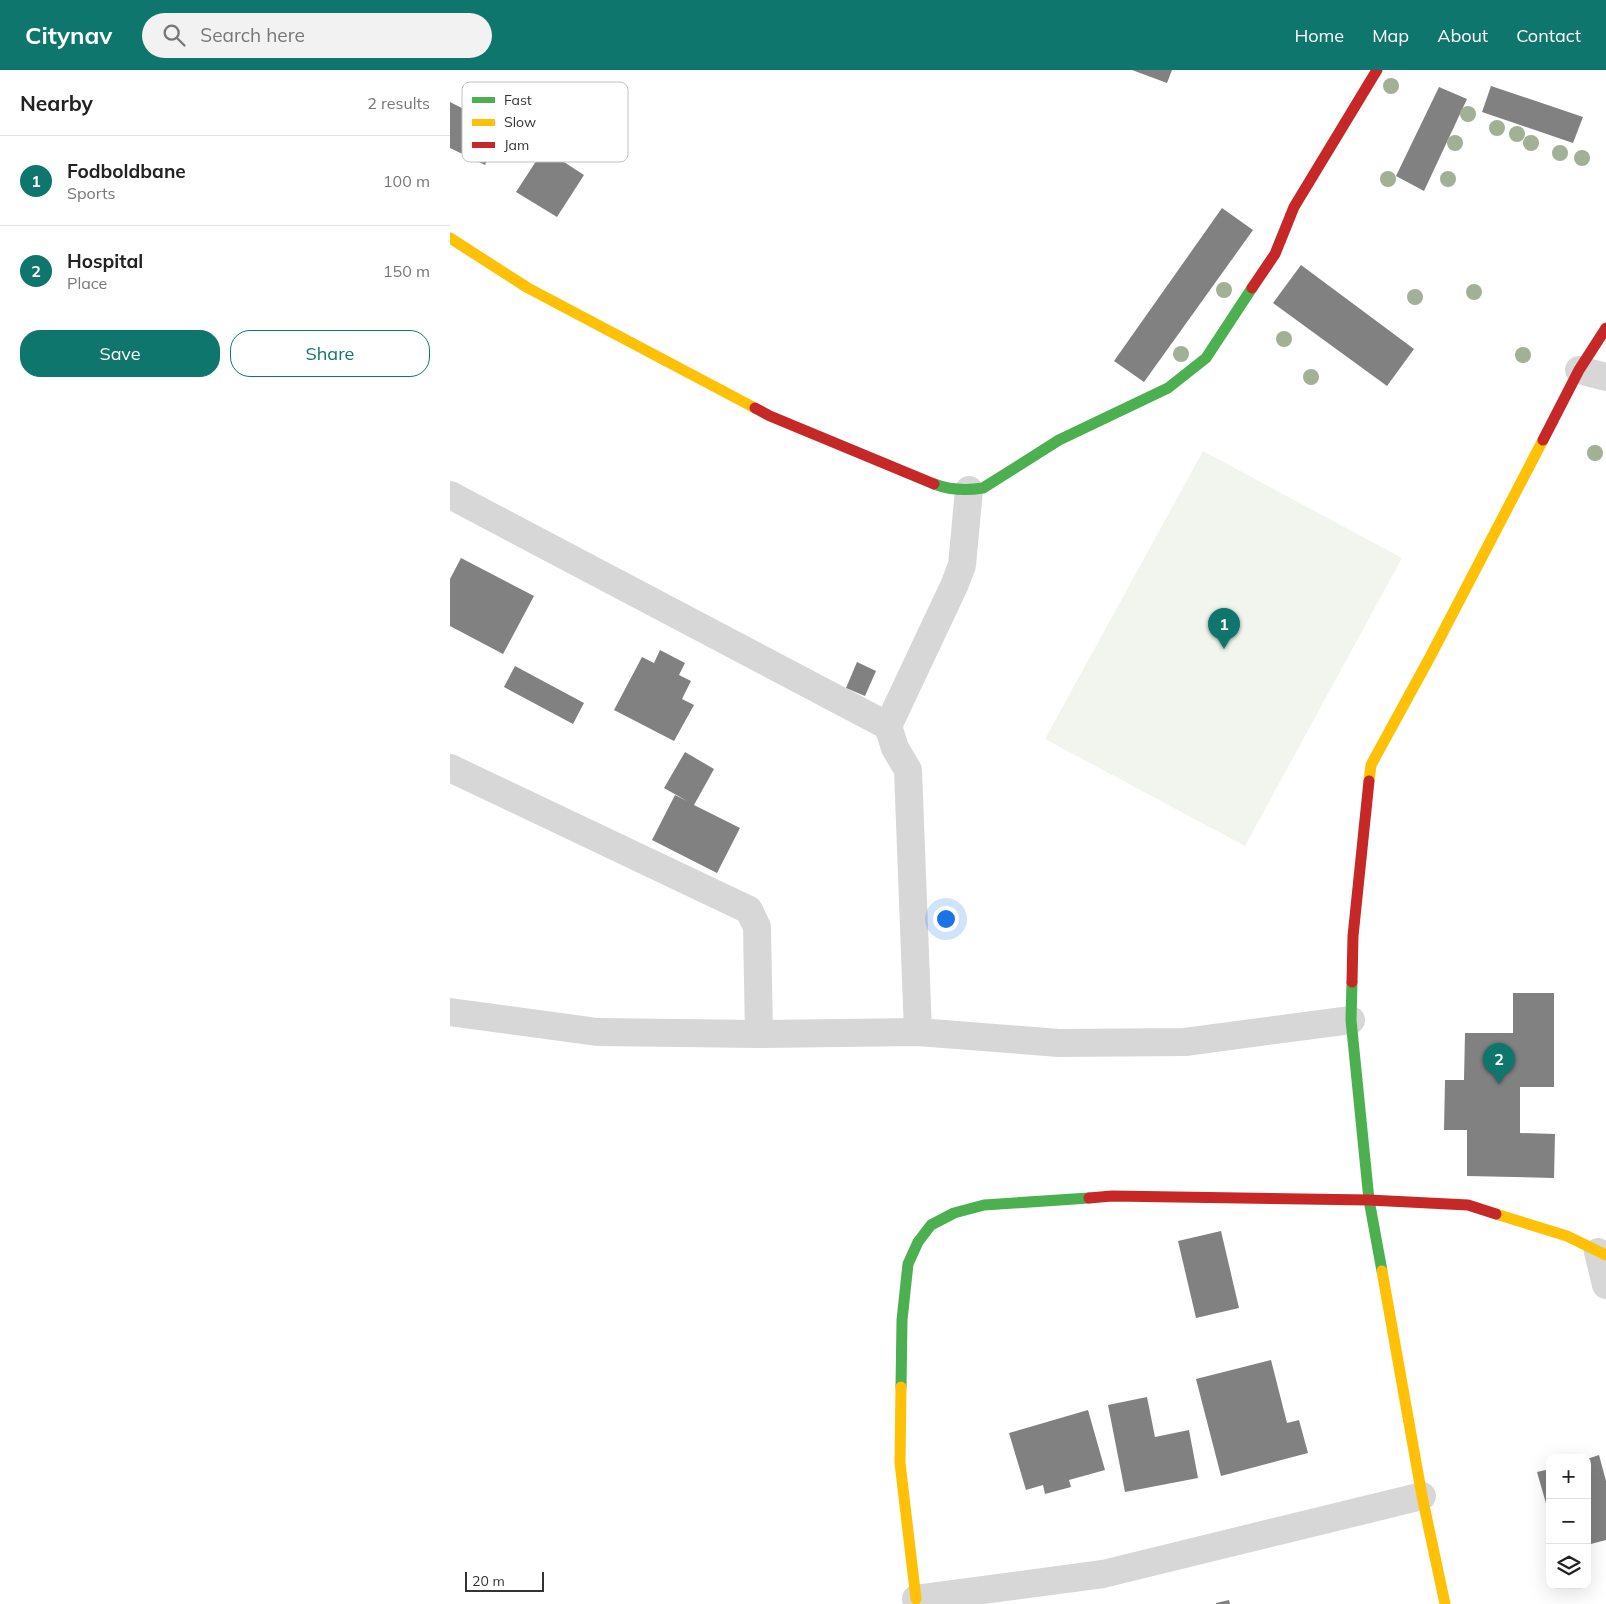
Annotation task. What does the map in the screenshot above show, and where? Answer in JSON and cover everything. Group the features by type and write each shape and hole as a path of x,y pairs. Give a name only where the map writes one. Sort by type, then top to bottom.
{"street":[{"path":"450,238 528,288 770,416 947,489 969,490 983,488 1059,440 1168,388 1206,358 1275,254 1294,207 1377,70"},
{"path":"1445,1604 1422,1496 1369,1200 1351,1020 1353,936 1371,766 1430,657 1579,370 1606,328"},
{"path":"1579,370 1606,376"},
{"path":"918,1032 908,770 894,748 888,726 954,586 962,565 969,490"},
{"path":"450,495 888,726"},
{"path":"450,768 749,910 757,927 759,1034"},
{"path":"450,1012 596,1032 759,1034 918,1032 1059,1043 1185,1042 1351,1020"},
{"path":"1422,1496 1103,1574 917,1602 900,1463 902,1320 908,1264 918,1242 931,1225 954,1213 984,1205 1112,1196 1369,1200 1468,1205 1567,1236 1602,1254 1606,1285"}],"shaded area":[{"path":"1203,451 1402,558 1245,846 1045,739"}],"building":[{"path":"1132,70 1172,70 1167,83"},
{"path":"1491,86 1583,117 1573,143 1482,112"},
{"path":"1439,87 1467,99 1424,191 1396,176"},
{"path":"450,102 462,108 462,154 450,148"},
{"path":"536,162 564,162 584,175 557,217 516,192"},
{"path":"1222,208 1253,230 1144,382 1114,361"},
{"path":"1301,265 1414,349 1387,386 1273,303"},
{"path":"461,558 534,596 503,654 450,626 450,579"},
{"path":"660,650 685,663 679,675 691,681 682,699 694,705 674,741 614,710 642,657 654,663"},
{"path":"857,662 876,671 865,696 846,688"},
{"path":"515,666 584,703 573,724 504,687"},
{"path":"685,752 714,769 694,805 740,828 717,873 652,840 675,795 687,801 664,788"},
{"path":"1513,993 1554,993 1554,1087 1520,1087 1520,1133 1555,1134 1554,1178 1467,1176 1467,1130 1444,1130 1445,1080 1464,1080 1465,1033 1513,1033"},
{"path":"1221,1231 1239,1308 1196,1318 1178,1241"},
{"path":"1271,1360 1287,1423 1299,1420 1308,1453 1221,1476 1196,1379"},
{"path":"1147,1397 1155,1437 1189,1430 1198,1478 1125,1492 1108,1405"},
{"path":"1088,1410 1105,1470 1069,1480 1071,1487 1045,1494 1043,1485 1026,1490 1009,1433"},
{"path":"1599,1455 1606,1481 1606,1540 1591,1544 1591,1499 1591,1458"},
{"path":"1546,1470 1546,1504 1537,1472"},
{"path":"1229,1600 1230,1604 1216,1604 1216,1603"}],"traffic: fast":[{"path":"934,484 958,489 983,488 1059,440 1168,388 1206,358 1252,288"},
{"path":"1352,982 1351,1020 1369,1200 1382,1271"},
{"path":"901,1387 902,1320 908,1264 918,1242 931,1225 954,1213 984,1205 1089,1198"}],"traffic: slow":[{"path":"450,238 528,288 755,408"},
{"path":"1369,781 1371,765 1430,657 1543,440"},
{"path":"1496,1214 1567,1236 1606,1255"},
{"path":"1382,1271 1422,1496 1445,1604"},
{"path":"901,1387 900,1463 916,1599"}],"traffic: jam":[{"path":"1252,288 1275,254 1294,207 1377,70"},
{"path":"1543,440 1579,370 1606,328"},
{"path":"755,408 770,416 934,484"},
{"path":"1352,982 1353,936 1369,781"},
{"path":"1089,1198 1112,1196 1369,1200 1468,1205 1496,1214"}],"place":[{"name":"Fodboldbane","path":"1224,649"},
{"name":"Hospital","path":"1499,1084"}]}
